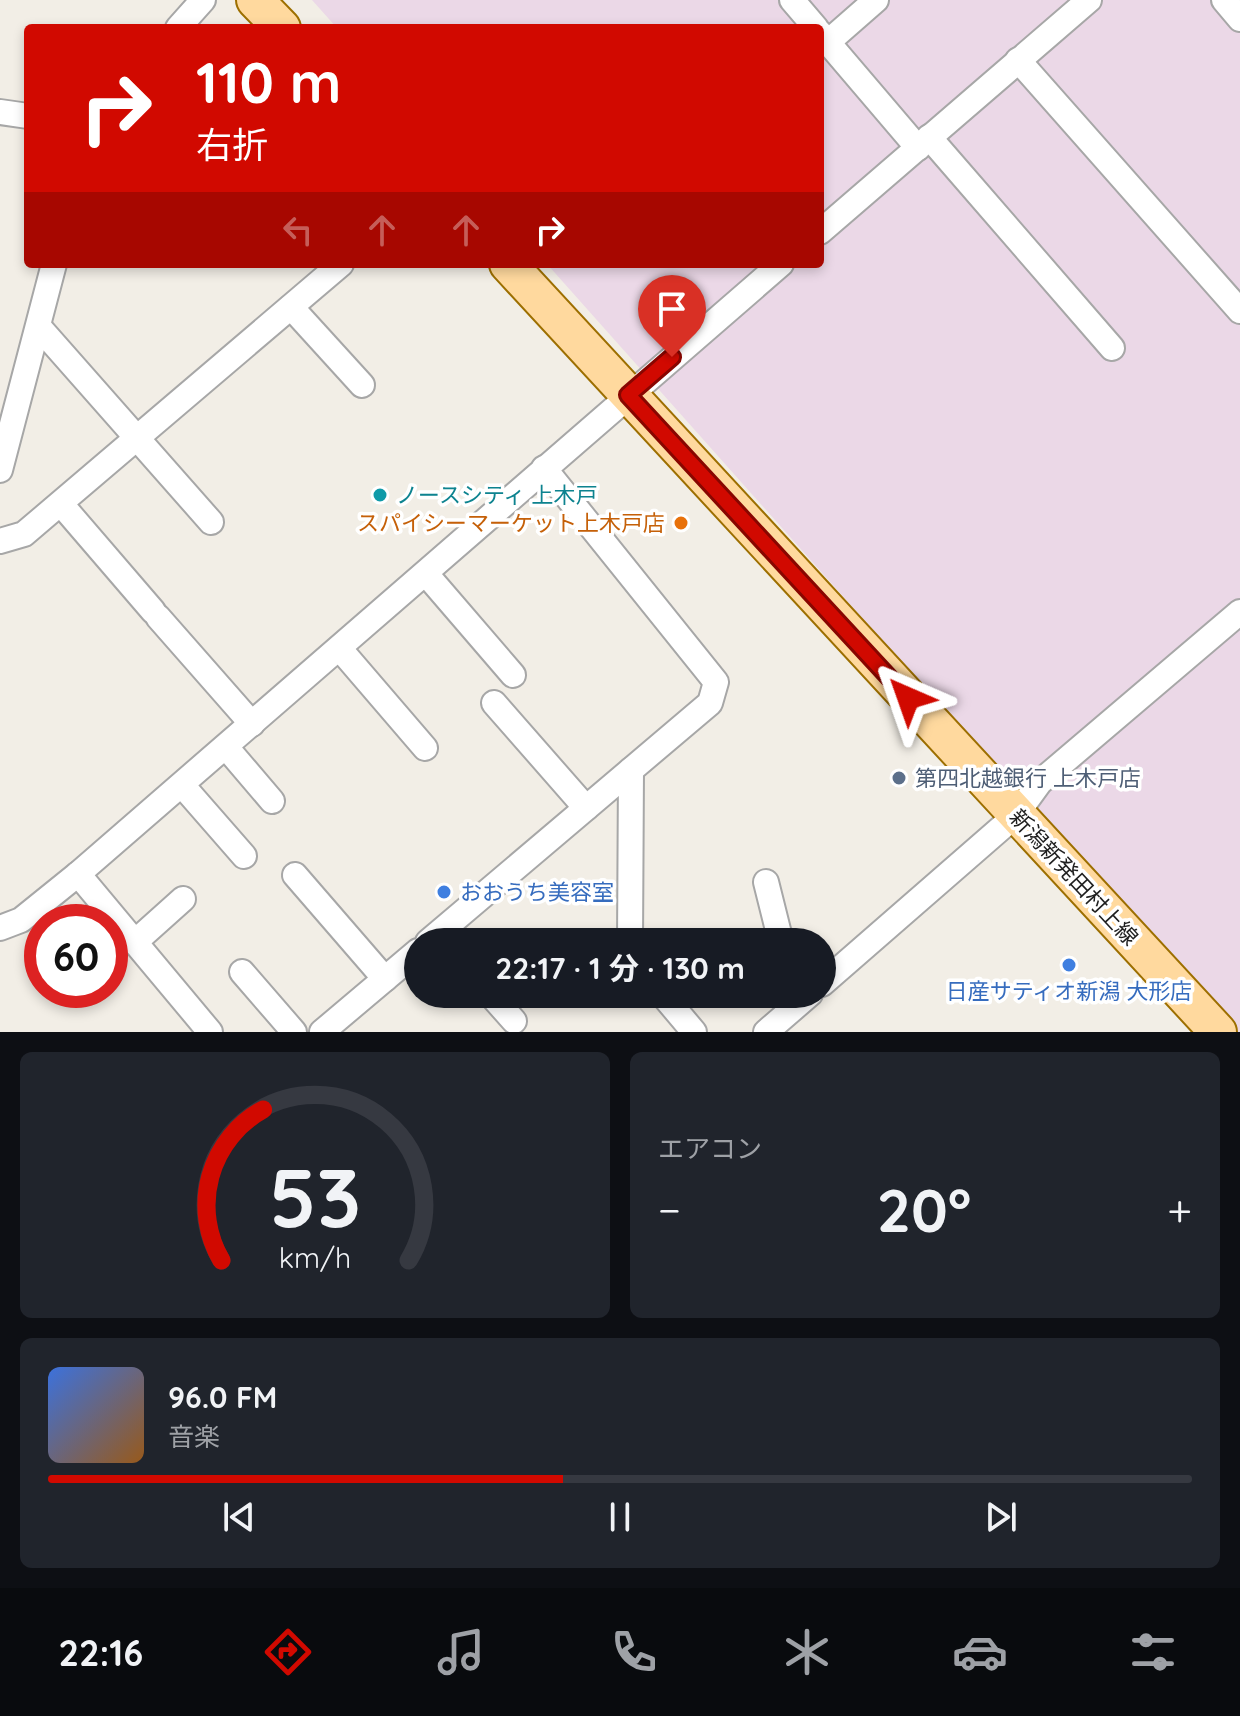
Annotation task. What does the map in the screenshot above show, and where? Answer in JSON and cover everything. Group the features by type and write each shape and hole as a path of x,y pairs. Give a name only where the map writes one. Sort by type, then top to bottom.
{"main road":[{"path":"255,0 278,24"},
{"name":"新潟新発田村上線","path":"512,268 1218,1032"}],"street":[{"path":"182,24 203,0"},
{"path":"792,0 812,24"},
{"path":"824,32 876,0"},
{"path":"824,229 1089,0"},
{"path":"1224,0 1240,19"},
{"path":"824,37 1112,348"},
{"path":"1018,60 1240,311"},
{"path":"0,112 24,115"},
{"path":"0,470 53,268"},
{"path":"0,541 24,534 61,504 336,268"},
{"path":"0,928 21,920 78,874 427,575 544,468 776,268"},
{"path":"291,307 362,385"},
{"path":"39,327 211,522"},
{"path":"449,928 710,703 716,682 544,468"},
{"path":"61,504 252,724"},
{"path":"427,575 513,675"},
{"path":"836,971 1016,815 1040,782 1240,612"},
{"path":"340,649 425,748"},
{"path":"494,703 586,808"},
{"path":"226,747 272,801"},
{"path":"630,928 631,770"},
{"path":"182,785 244,856"},
{"path":"78,874 210,1032"},
{"path":"295,875 385,979"},
{"path":"766,882 778,928"},
{"path":"135,942 183,899"},
{"path":"338,1027 404,963"},
{"path":"242,972 294,1032"},
{"path":"502,1008 514,1021"},
{"path":"674,1008 694,1032"},
{"path":"766,1032 794,1008"}],"shaded area":[{"path":"312,0 1240,0 1240,1032 1235,1032 1124,912 551,268 824,268 824,24 333,24"}],"place":[{"name":"ノースシティ 上木戸","path":"380,495"},
{"name":"スパイシーマーケット上木戸店","path":"681,523"},
{"name":"第四北越銀行 上木戸店","path":"899,778"},
{"name":"おおうち美容室","path":"444,892"},
{"name":"日産サティオ新潟 大形店","path":"1069,965"}],"route":[{"path":"672,357 628,395 908,698"}]}
